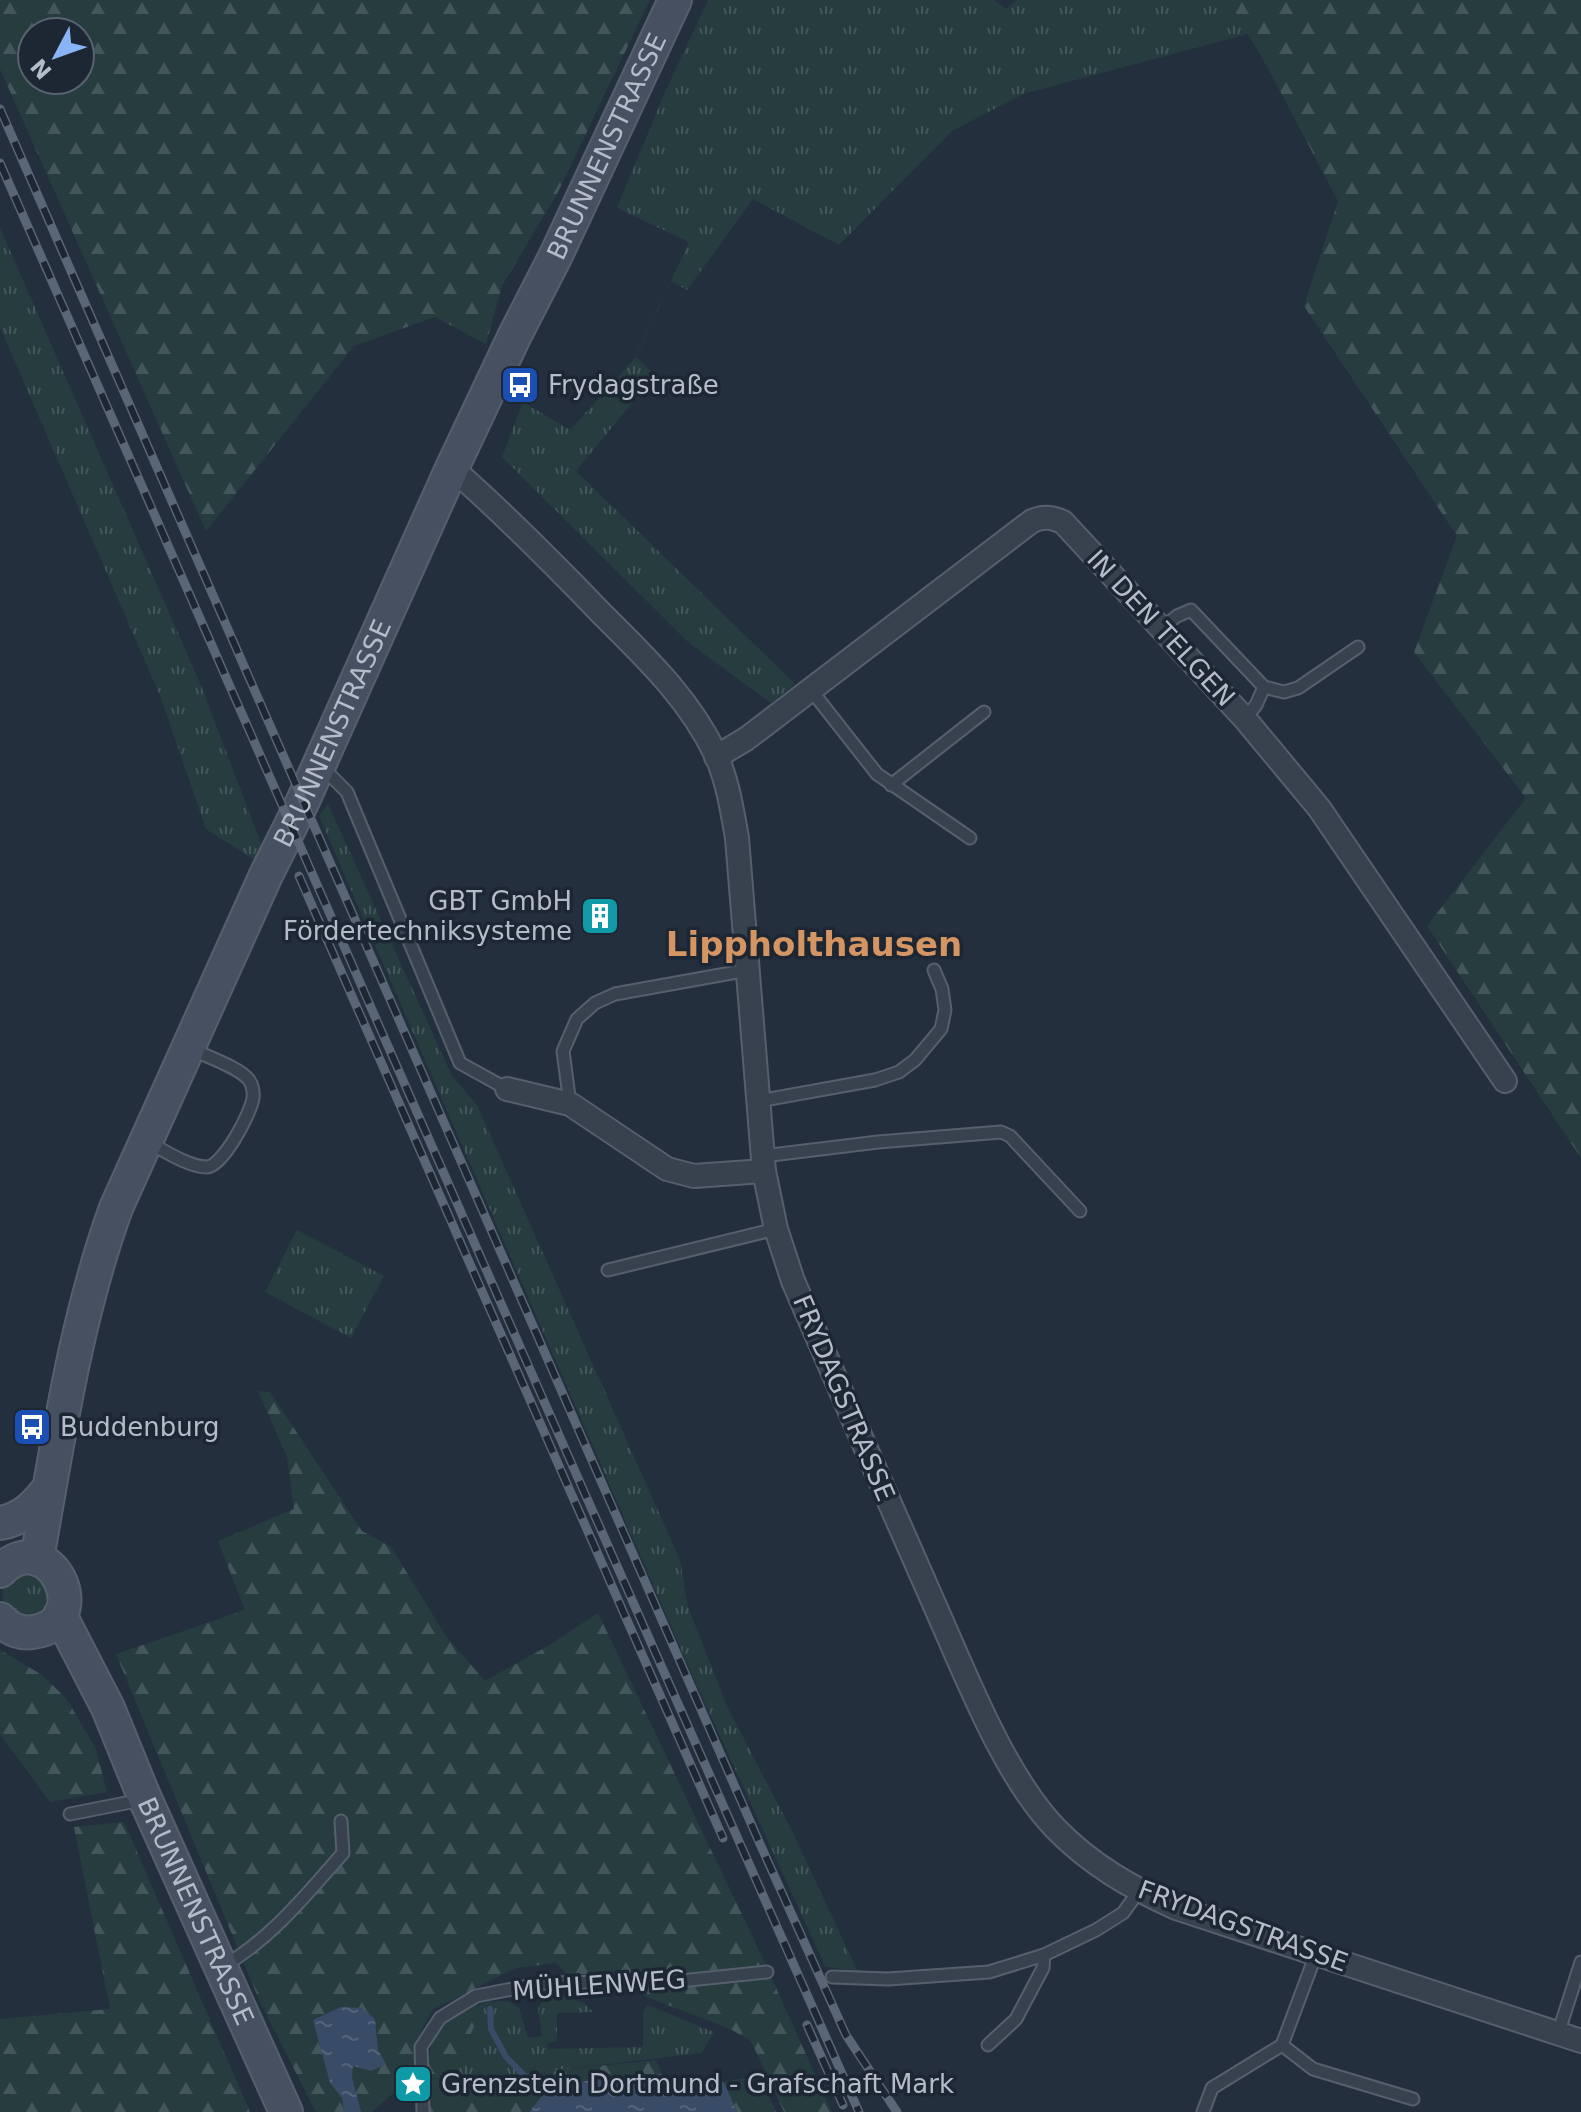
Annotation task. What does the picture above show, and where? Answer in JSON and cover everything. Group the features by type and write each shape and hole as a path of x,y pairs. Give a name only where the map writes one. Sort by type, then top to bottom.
{"street":[{"name":"BRUNNENSTRASSE","path":"286,2112 108,1708 49,1623 65,1602 65,1588 60,1575 50,1565 37,1559 49,1488 91,1286 116,1208 320,765 452,468 675,0"},
{"name":"FRYDAGSTRASSE","path":"452,468 515,524 672,685 698,721 716,757 728,789 737,838 763,1164 776,1229 793,1281 956,1654 1012,1768 1053,1826 1106,1873 1176,1908 1581,2041"},
{"name":"IN DEN TELGEN","path":"716,757 746,739 1032,521 1042,516 1063,522 1245,719 1319,808 1505,1081"},
{"path":"507,1089 570,1104 667,1169 694,1176 763,1164"},
{"path":"0,1523 18,1518 34,1507 49,1488"},
{"path":"2,1567 15,1561 37,1559"},
{"path":"0,1619 13,1630 25,1633 49,1623"}],"lane":[{"path":"1162,628 1191,610 1264,687 1284,692 1298,688 1358,647"},
{"path":"1245,719 1264,687"},
{"path":"811,690 863,759 891,785 970,838"},
{"path":"891,785 984,712"},
{"path":"320,765 347,792 460,1063 507,1089"},
{"path":"570,1104 563,1051 577,1019 595,1003 615,994 748,970"},
{"path":"759,1101 875,1080 899,1072 915,1060 941,1029 945,1010 942,989 934,970"},
{"path":"146,1141 192,1163 206,1167 217,1164 225,1155 253,1099 249,1080 188,1048"},
{"path":"763,1164 878,1142 1001,1132 1010,1136 1080,1211"},
{"path":"608,1270 776,1229"},
{"path":"70,1814 146,1800"},
{"path":"221,1967 249,1951 278,1925 343,1853 341,1821"},
{"path":"832,1977 888,1979 989,1972 1044,1955 1096,1930 1123,1913 1139,1891"},
{"path":"1203,2112 1212,2088 1282,2045 1316,1954"},
{"path":"988,2045 1016,2019 1043,1968 1044,1955"},
{"path":"1558,2034 1581,1962"},
{"name":"MÜHLENWEG","path":"423,2112 421,2047 440,2018 476,1996 543,1983 680,1981 767,1972"},
{"path":"1282,2045 1313,2069 1413,2099"}],"green space":[{"path":"0,0 650,0 558,192 502,286 486,344 435,317 354,346 206,531 0,69"},
{"path":"708,0 994,0 1006,9 1016,0 1228,0 1248,34 1023,94 952,131 839,245 753,199 687,290 671,281 636,357 655,375 576,471 795,684 771,703 689,643 502,457 523,402 570,430 635,358 689,242 617,208 665,92"},
{"path":"1228,0 1581,0 1581,1158 1427,926 1526,798 1414,652 1457,536 1304,306 1338,201"},
{"path":"0,228 200,683 262,846 255,860 206,829 161,698 0,327"},
{"path":"328,804 452,1076 477,1105 680,1560 688,1607 727,1706 793,1833 858,1972 825,1966 694,1679 319,816"},
{"path":"297,1230 384,1276 351,1338 265,1292"},
{"path":"258,1391 270,1392 362,1531 391,1547 446,1636 485,1681 548,1646 598,1613 766,1965 692,1972 569,1976 556,1963 516,1968 432,2010 414,2045 417,2091 392,2094 372,2112 361,2112 352,2077 353,2065 378,2050 375,2019 319,2042 330,2083 342,2098 344,2112 316,2112 260,2002 116,1654 245,1610 218,1541 294,1509 287,1457"},
{"path":"35,1570 56,1595 36,1622 5,1609 2,1592 10,1576"},
{"path":"0,1650 42,1675 66,1698 96,1749 107,1792 50,1802 0,1734"},
{"path":"124,1822 250,2112 0,2112 0,2019 110,2009 74,1827"},
{"path":"751,1977 772,1979 832,2112 784,2112 751,2041 730,2029 639,1994 643,1984"},
{"path":"561,1995 584,2003 593,2012 557,2013 557,2041 547,2044 548,2049 643,2047 643,2011 648,2005 714,2032 702,2053 550,2071 505,2093 468,2086 438,2091 437,2073 465,2054 472,2031 487,2002 508,2001 519,2008 528,2038 542,2036 538,2008 544,1998"},
{"path":"487,2002 472,2031 465,2054 437,2073 439,2091 468,2086 505,2093 550,2071 656,2060 662,2074 552,2084 529,2112 428,2112 432,2043 439,2030 450,2020 465,2010"},
{"path":"759,2075 776,2112 737,2112 724,2082"}],"water":[{"path":"341,2007 362,2008 375,2019 378,2050 386,2064 371,2071 353,2066 352,2077 361,2112 344,2112 342,2098 330,2083 313,2020"},
{"path":"662,2074 666,2095 671,2086 724,2082 737,2112 529,2112 552,2084"}],"waterway":[{"path":"490,2009 491,2029 506,2057 543,2094"}],"railway":[{"path":"0,109 760,1844 846,2035 897,2112"},
{"path":"0,163 859,2112"},
{"path":"299,876 723,1838"},
{"path":"807,2025 843,2105"}],"place":[{"name":"Frydagstraße","path":"520,385"},
{"name":"GBT GmbH Fördertechniksysteme","path":"600,916"},
{"name":"Buddenburg","path":"32,1427"},
{"name":"Grenzstein Dortmund - Grafschaft Mark","path":"413,2084"}],"district":[{"name":"Lippholthausen","path":"814,944"}]}
